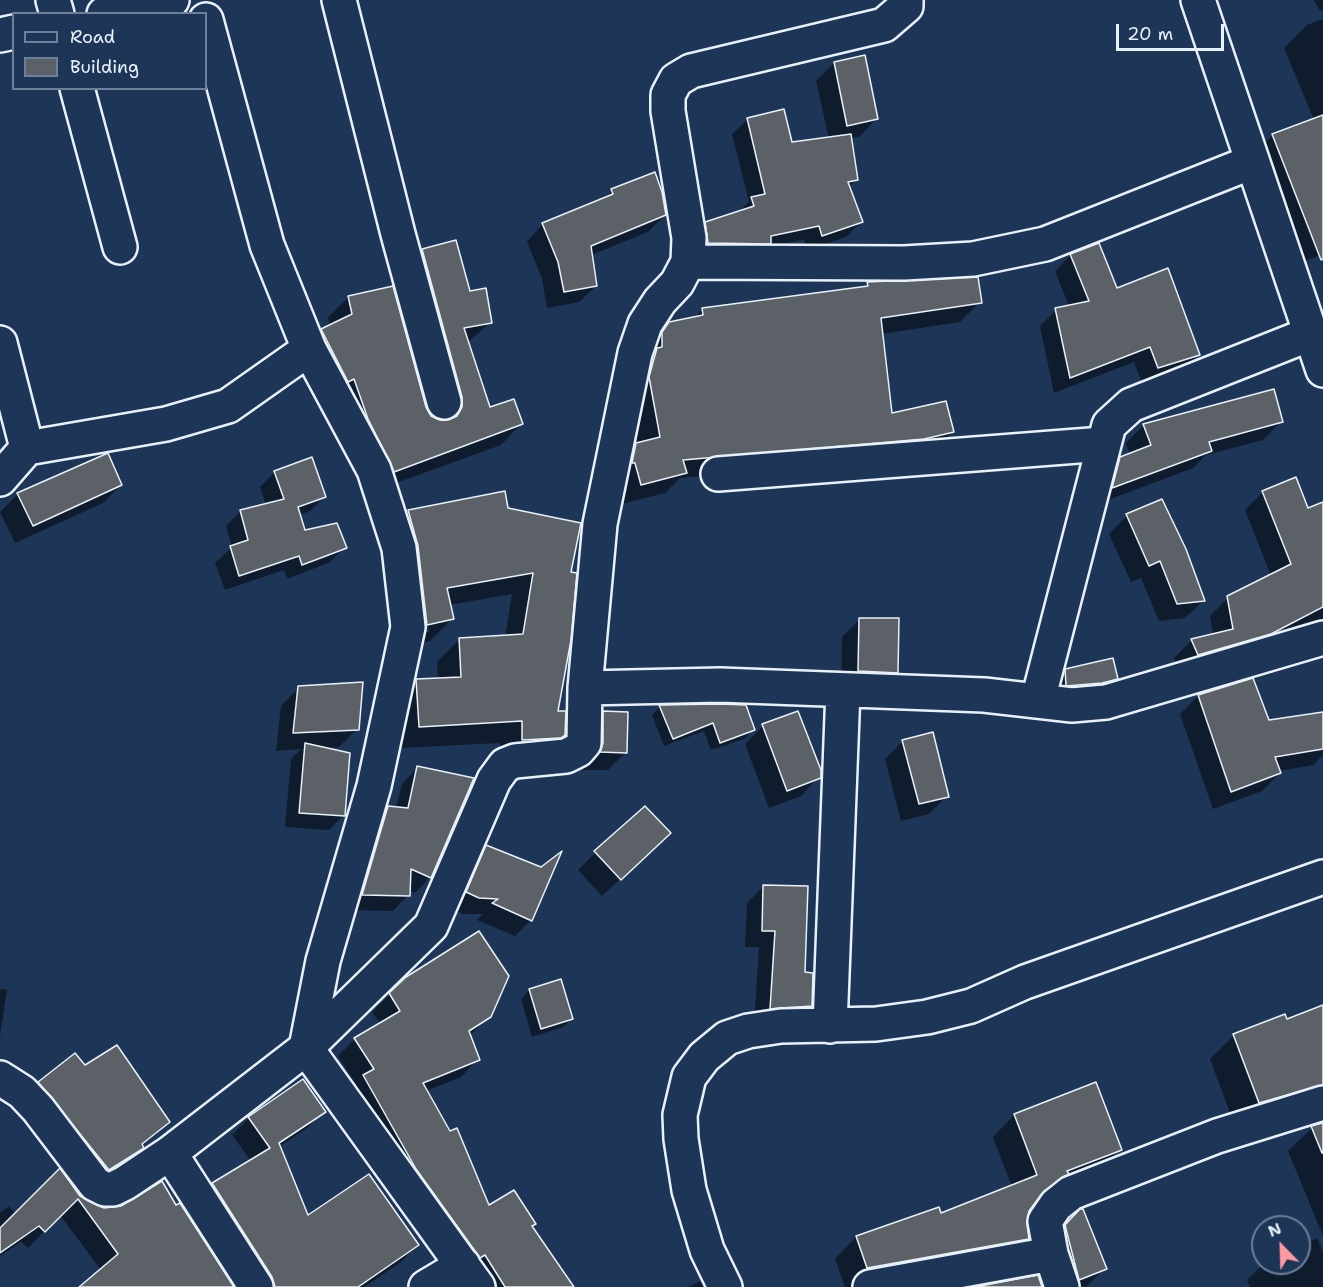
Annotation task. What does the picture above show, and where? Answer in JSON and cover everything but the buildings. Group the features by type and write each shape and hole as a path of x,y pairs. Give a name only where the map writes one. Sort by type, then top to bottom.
{"street":[{"path":"114,12 172,0"},
{"path":"339,0 398,234 444,402"},
{"path":"0,1078 22,1092 38,1109 95,1184 105,1189 113,1189 170,1153 306,1048 431,926 494,780 505,765 514,761 566,756 578,750 584,743 585,688 600,524 635,353 645,324 660,301 677,283 688,262 689,238 668,111 668,94 675,80 691,70 884,25 906,6 906,0"},
{"path":"1198,0 1252,162 1311,315 1323,370"},
{"path":"207,24 267,245 309,348 374,470 399,548 408,627 374,786 323,961 306,1048 471,1276 426,1287"},
{"path":"78,90 120,248"},
{"path":"688,262 904,263 973,260 1045,244 1252,162"},
{"path":"1038,700 1109,425 1131,405 1311,315"},
{"path":"0,343 27,448"},
{"path":"0,479 27,448 166,424 228,406 309,348"},
{"path":"718,474 1103,444"},
{"path":"585,688 720,685 1038,700 1072,705 1106,702 1323,638"},
{"path":"830,1026 843,690"},
{"path":"725,1287 707,1250 689,1190 680,1115 689,1077 704,1057 727,1038 748,1031 781,1026 876,1024 927,1017 971,1006 1025,982 1323,877"},
{"path":"1062,1287 1051,1254 1045,1221 1056,1205 1071,1193 1217,1136 1323,1103"},
{"path":"170,1153 256,1287"},
{"path":"870,1287 1051,1254"}]}
